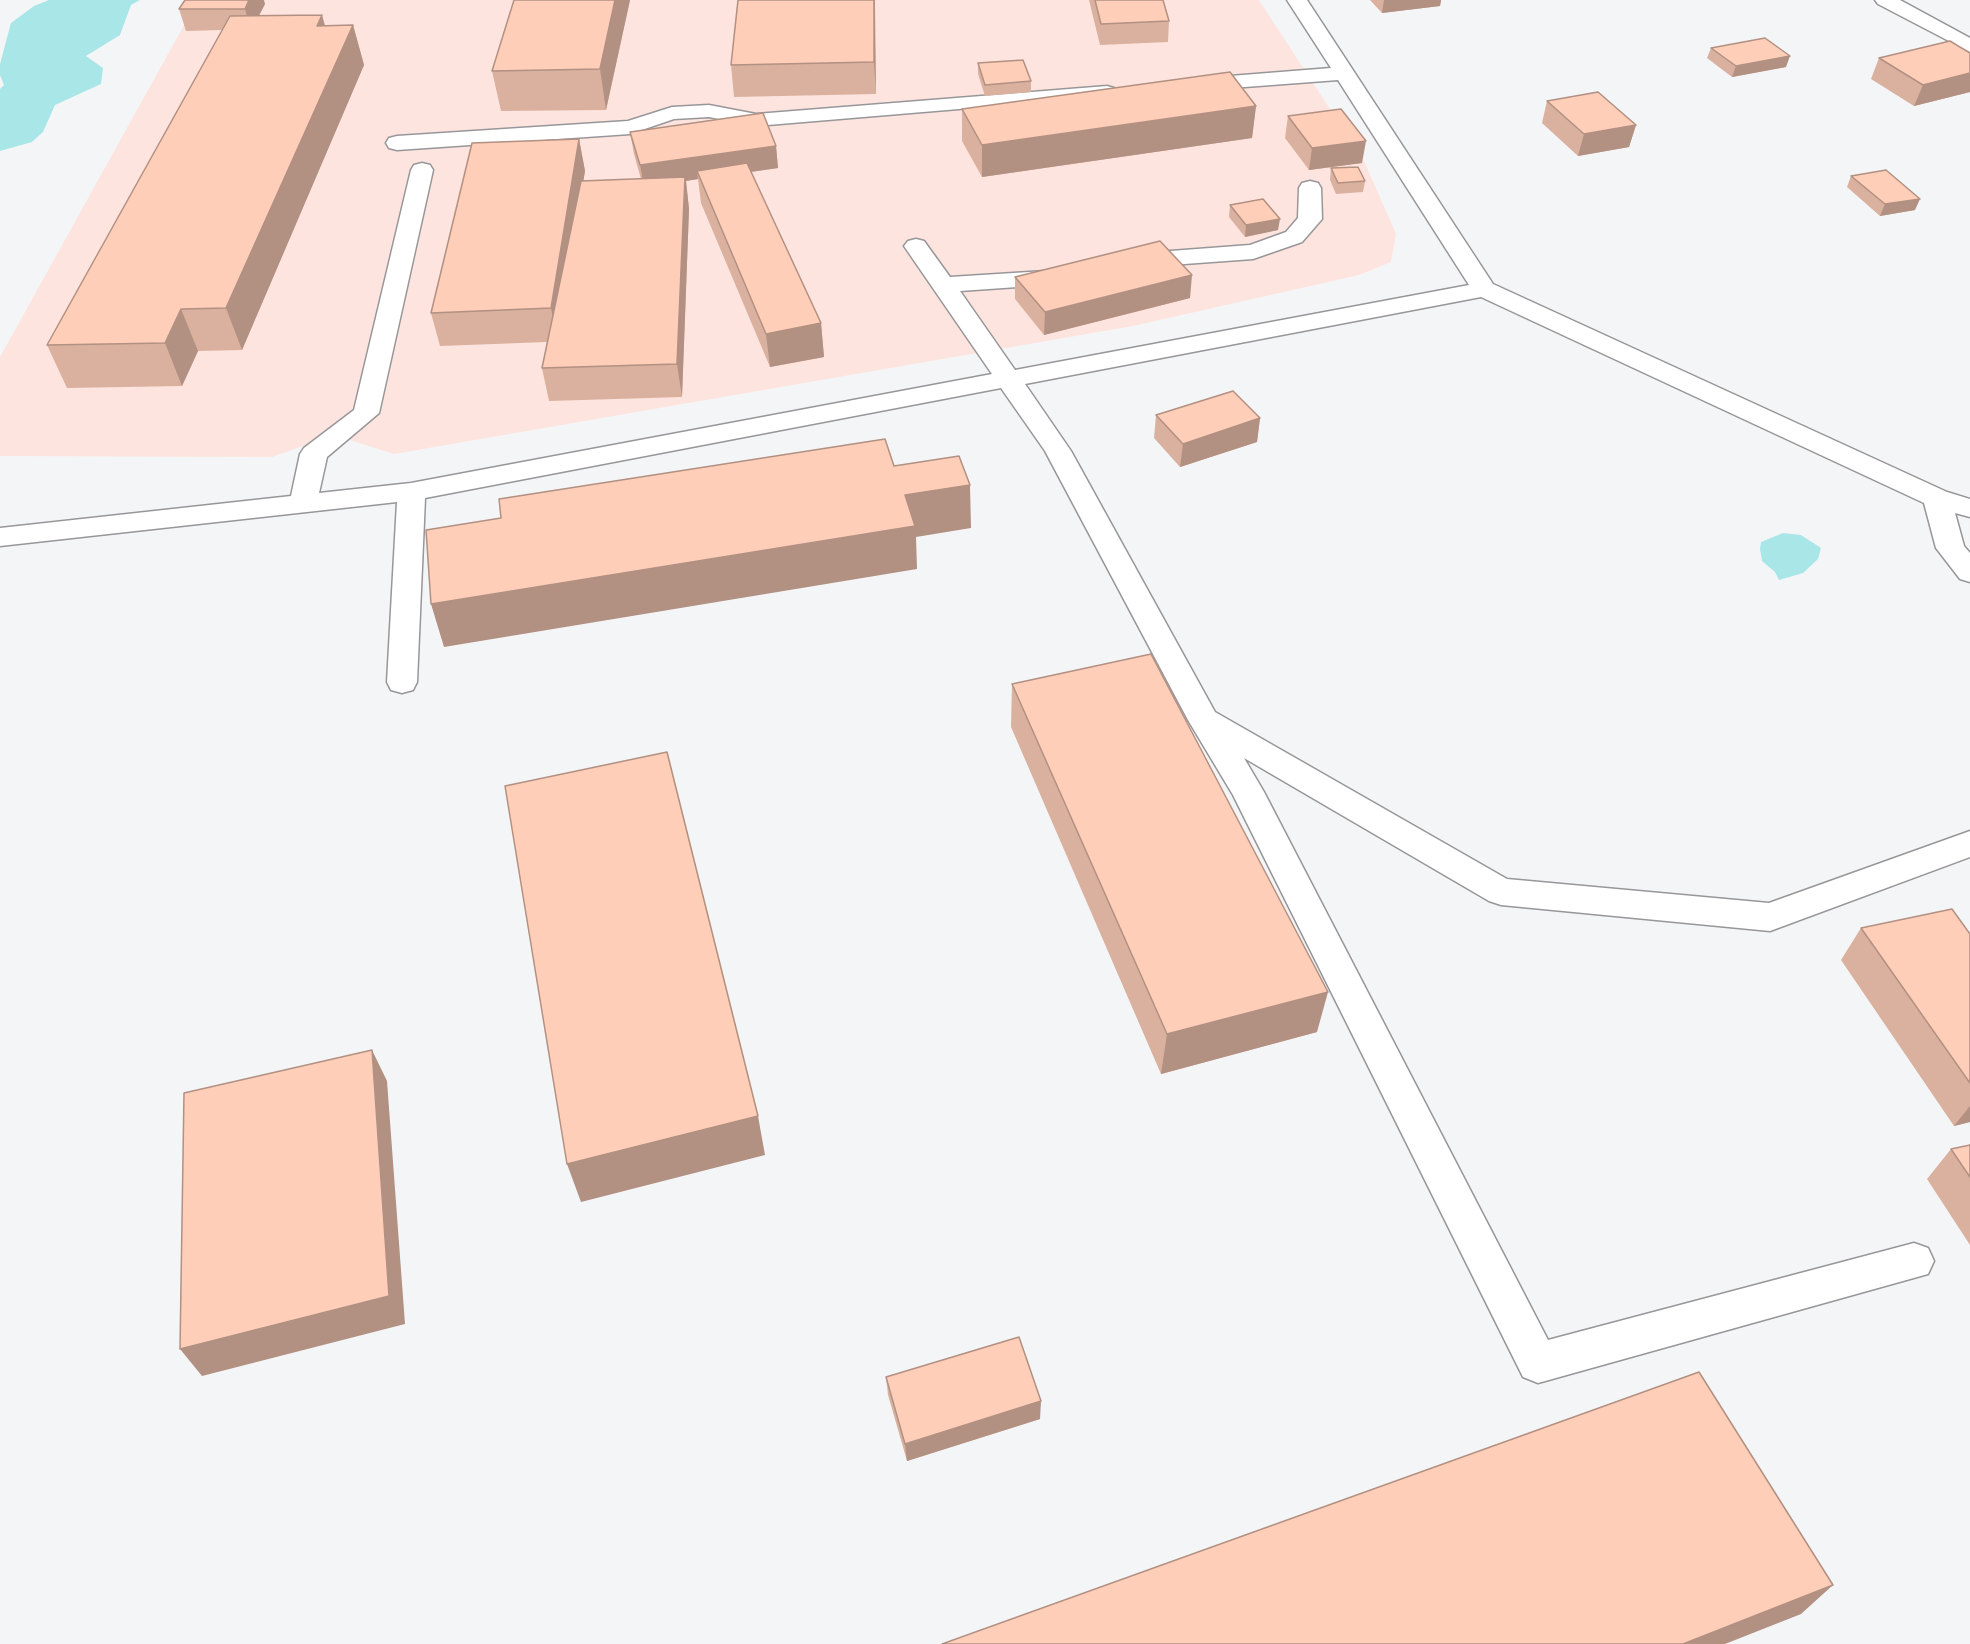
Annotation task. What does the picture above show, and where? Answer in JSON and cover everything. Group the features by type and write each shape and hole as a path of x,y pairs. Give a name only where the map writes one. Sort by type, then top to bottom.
{"street":[{"path":"1297,0 1484,289 1937,498 1970,508"},
{"path":"1886,0 1970,46"},
{"path":"1168,87 1344,73"},
{"path":"397,143 630,127 672,113 709,111 756,120 1132,90"},
{"path":"303,504 314,454 366,413 422,170"},
{"path":"943,285 1095,272 1157,259 1253,252 1294,237 1310,219 1310,188"},
{"path":"916,246 1058,451 1204,720 1248,792 1538,1362 1914,1261"},
{"path":"0,537 411,492 1484,289"},
{"path":"402,682 411,492"},
{"path":"1937,498 1950,548 1970,572"},
{"path":"1204,720 1501,892 1770,917 1970,844"}],"shaded area":[{"path":"198,0 1259,0 1365,163 1396,234 1391,262 1359,275 1133,326 394,454 334,435 272,457 0,456 0,357"}],"water":[{"path":"49,0 140,0 131,5 120,35 86,56 103,68 101,84 55,105 43,132 32,142 0,151 0,89 4,85 0,75 0,64 11,23 34,6"},
{"path":"1783,533 1801,535 1821,548 1818,559 1803,573 1779,580 1775,572 1762,561 1760,549 1761,542"}],"building":[{"path":"185,0 249,0 245,9 179,9"},
{"path":"514,0 615,0 600,69 492,71"},
{"path":"738,0 874,0 874,62 731,65"},
{"path":"1095,0 1163,0 1169,21 1101,24"},
{"path":"322,15 317,26 353,25 226,308 181,309 165,343 47,345 230,16"},
{"path":"1765,38 1790,56 1736,66 1711,48"},
{"path":"1950,41 1970,53 1970,73 1923,85 1879,58"},
{"path":"1023,60 1031,81 985,85 978,63"},
{"path":"1230,72 1256,106 982,145 962,109"},
{"path":"1598,92 1636,125 1584,134 1547,101"},
{"path":"1341,109 1366,141 1312,148 1288,116"},
{"path":"763,113 776,146 640,165 630,132"},
{"path":"579,139 551,308 431,313 472,143"},
{"path":"747,163 821,323 766,334 697,171"},
{"path":"1358,167 1365,181 1338,183 1331,168"},
{"path":"1886,170 1920,199 1885,204 1851,176"},
{"path":"685,177 677,364 542,368 581,181"},
{"path":"1263,199 1280,219 1246,225 1230,205"},
{"path":"1160,241 1192,275 1045,312 1015,277"},
{"path":"1233,391 1260,418 1183,444 1156,415"},
{"path":"885,439 894,466 959,456 970,485 905,495 915,526 431,604 426,530 501,518 499,499"},
{"path":"1151,654 1328,992 1167,1034 1012,684"},
{"path":"667,752 758,1116 567,1164 505,786"},
{"path":"1952,909 1970,934 1970,1083 1861,928"},
{"path":"372,1050 389,1296 180,1349 184,1093"},
{"path":"1970,1145 1970,1177 1951,1149"},
{"path":"1019,1337 1041,1401 905,1444 886,1377"},
{"path":"1699,1372 1833,1585 1683,1644 942,1644"}]}
